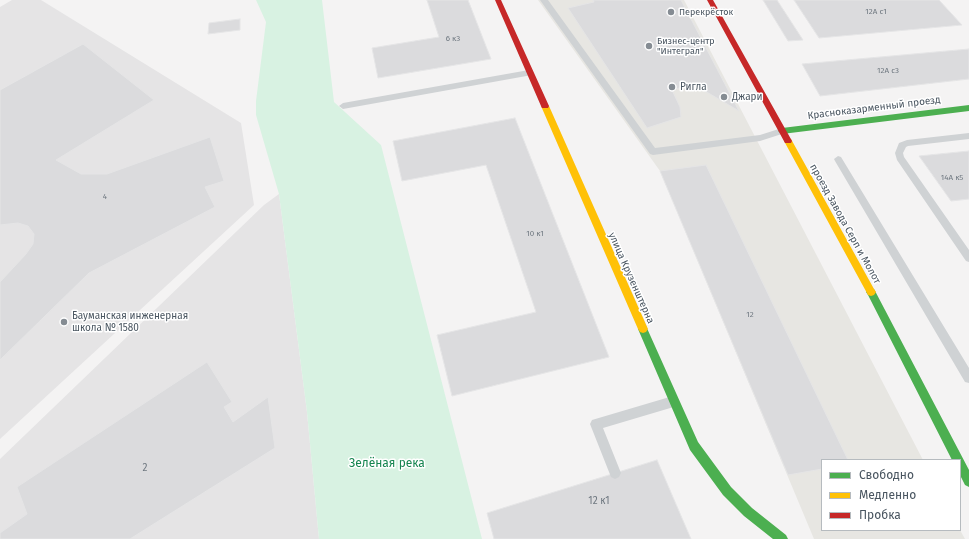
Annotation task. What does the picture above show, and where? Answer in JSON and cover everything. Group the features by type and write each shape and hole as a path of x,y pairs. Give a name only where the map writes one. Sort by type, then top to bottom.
{"street":[{"name":"улица Крузенштерна","path":"498,0 673,402 694,446 728,491 748,512 782,539"},
{"name":"проезд Завода Серп и Молот","path":"710,0 868,287 957,459"},
{"name":"Красноказарменный проезд","path":"782,131 969,108"},
{"path":"961,466 969,481"}],"lane":[{"path":"544,0 654,152 760,138 782,131"},
{"path":"343,106 529,73"},
{"path":"969,136 907,143 902,146 899,153 900,158 969,258"},
{"path":"838,159 969,378"},
{"path":"615,473 596,424 673,402"}],"shaded area":[{"name":"Бауманская инженерная школа № 1580","path":"12,0 41,0 241,123 254,205 0,439 0,7"},
{"path":"538,0 684,0 922,459 821,459 821,531 961,531 965,539 814,539 660,171"},
{"path":"279,194 307,412 319,539 0,539 0,459 264,205"}],"green space":[{"name":"Зелёная река","path":"256,0 322,0 334,102 381,145 482,539 319,539 307,412 279,194 256,115 256,101 266,22"}],"building":[{"path":"427,0 468,0 491,59 378,78 372,48 439,37"},
{"name":"Бизнес-центр \"Интеграл\"","path":"593,0 681,0 739,111 693,84 672,90 680,107 681,117 647,128 568,8 594,2"},
{"path":"763,0 777,0 803,40 788,41"},
{"path":"794,0 939,0 962,25 819,38"},
{"path":"240,19 240,30 208,34 209,23"},
{"path":"83,44 154,100 56,160 81,174 107,174 210,137 224,181 205,187 215,207 89,273 0,360 0,282 26,254 33,244 34,234 28,226 18,223 0,225 0,90"},
{"path":"969,49 969,79 820,96 802,64"},
{"path":"515,118 609,357 452,396 437,335 536,312 486,165 402,181 393,141"},
{"path":"969,151 969,199 951,201 919,156"},
{"path":"706,165 848,459 821,459 821,469 788,475 660,171"},
{"path":"207,362 232,402 224,407 233,422 268,397 275,448 130,539 0,539 0,533 27,514 17,487"},
{"path":"657,460 691,539 494,539 487,513"}],"traffic: fast":[{"path":"782,131 969,108"},
{"path":"871,292 957,459"},
{"path":"643,329 694,446 727,491 748,512 782,539"},
{"path":"961,466 969,481"}],"traffic: slow":[{"path":"545,106 643,329"},
{"path":"788,141 871,292"}],"traffic: jam":[{"path":"498,0 545,106"},
{"path":"710,0 788,141"}],"place":[{"name":"Перекрёсток","path":"671,12"},
{"name":"Бизнес-центр \"Интеграл\"","path":"649,46"},
{"name":"Ригла","path":"672,87"},
{"name":"Джари","path":"724,97"},
{"name":"Бауманская инженерная школа № 1580","path":"64,322"}]}
